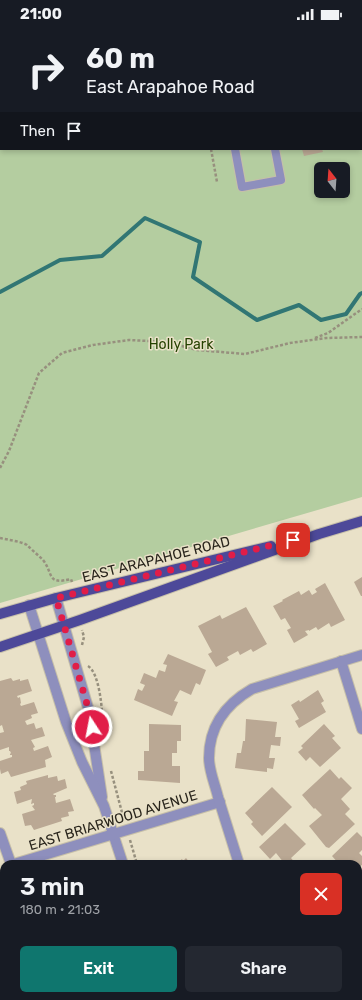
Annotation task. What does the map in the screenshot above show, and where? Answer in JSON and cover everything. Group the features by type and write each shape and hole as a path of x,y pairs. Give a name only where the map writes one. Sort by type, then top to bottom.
{"main road":[{"name":"EAST ARAPAHOE ROAD","path":"0,646 64,626 319,534 362,521"},
{"name":"EAST ARAPAHOE ROAD","path":"0,614 56,598 319,534"}],"street":[{"path":"56,598 89,711 104,806"},
{"path":"29,606 72,735 82,762 104,806 122,860"},
{"path":"238,860 220,802 209,758 210,743 214,729 223,712 238,698 252,689 362,655"},
{"path":"341,661 362,729"},
{"name":"EAST BRIARWOOD AVENUE","path":"26,860 220,802"},
{"path":"0,833 11,860"}],"lane":[{"path":"235,150 242,187 281,180 275,150"}],"path":[{"path":"210,150 217,182"},
{"path":"312,340 328,333 362,309"},
{"path":"0,468 9,451 40,373 62,353 93,345 130,340 167,342 197,350 245,354 290,343 362,337"},
{"path":"0,538 25,544 43,561 49,574 56,580 62,581 71,579"}],"green space":[{"name":"Holly Park","path":"0,150 362,150 362,497 0,603"}],"building":[{"path":"302,150 322,150 323,152 304,156"},
{"path":"362,577 362,596 361,596 354,582"},
{"path":"325,583 345,620 331,627 329,623 318,630 316,627 309,631 305,631 308,635 294,643 287,630 291,628 285,618 281,620 273,606 299,591 301,595 309,590 312,595 317,592 315,589"},
{"path":"246,607 267,644 253,652 251,649 240,655 238,651 227,657 229,660 216,667 208,654 212,652 198,626 220,615 222,619"},
{"path":"168,654 206,670 200,685 196,683 191,695 180,690 174,701 178,702 172,716 134,700 138,689 142,691 145,685 140,683 144,673 156,678 159,670 165,672 167,665 163,664"},
{"path":"11,678 13,681 28,679 32,691 17,696 18,698 20,697 21,706 34,702 38,713 31,715 32,718 25,721 27,725 34,723 36,729 42,727 45,736 31,740 35,747 33,748 34,751 48,746 52,757 45,760 46,767 11,777 8,771 1,774 0,769 0,761 12,757 12,755 10,755 11,753 9,751 9,747 0,750 0,733 4,732 2,725 0,726 0,681"},
{"path":"318,690 324,701 321,703 326,712 299,728 295,721 299,719 291,705 299,700 300,702"},
{"path":"246,719 277,722 275,737 281,737 280,746 271,745 269,758 275,758 273,769 267,768 267,772 235,768 237,753 241,753 243,741 245,741"},
{"path":"149,724 181,725 181,741 177,741 177,753 172,753 172,766 180,766 180,783 138,780 138,771 144,771 144,751 149,751"},
{"path":"324,724 335,736 332,738 341,748 320,767 310,757 306,761 298,752 303,748 301,746"},
{"path":"330,769 339,779 341,777 352,788 341,799 350,809 345,814 355,824 329,848 326,847 309,826 322,815 315,808 314,809 302,795"},
{"path":"48,775 48,778 57,776 58,781 65,779 67,788 53,794 56,795 56,803 70,799 74,811 68,812 69,816 61,818 62,821 34,830 31,825 25,826 22,814 35,810 32,806 34,803 31,804 32,799 17,804 14,792 21,790 20,787 27,784 26,781"},
{"path":"272,787 292,807 262,836 251,824 253,822 245,813"},
{"path":"285,823 306,844 291,858 293,860 282,860 276,853 270,859 259,847"},
{"path":"357,832 362,837 362,850 359,853 362,856 362,860 336,860 332,856"}],"waterway":[{"path":"0,292 60,260 102,256 145,218 200,242 193,277 257,320 299,305 321,320 346,314 362,293"}],"route":[{"path":"92,727 89,711 56,598 293,540"}]}
